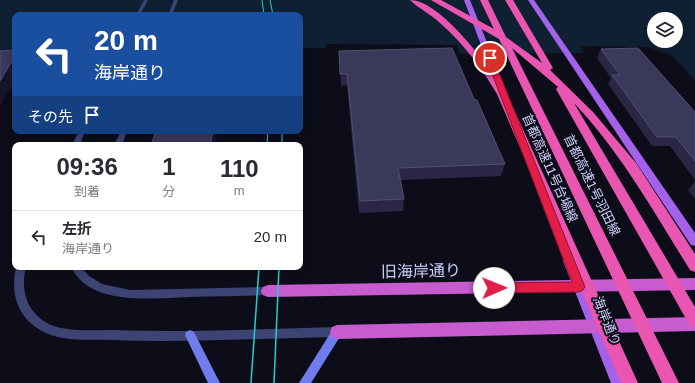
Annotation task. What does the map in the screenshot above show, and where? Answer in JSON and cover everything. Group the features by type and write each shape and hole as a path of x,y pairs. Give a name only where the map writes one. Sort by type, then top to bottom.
{"highway":[{"name":"首都高速11号台場線","path":"414,0 452,29 474,52 502,94 626,380"},
{"path":"435,0 489,28 539,63 563,84 609,136 634,170 695,266"},
{"name":"首都高速1号羽田線","path":"484,0 671,383"},
{"name":"首都高速1号羽田線","path":"509,0 695,322"},
{"name":"旧海岸通り","path":"268,291 695,284"},
{"path":"336,332 695,322"}],"main road":[{"name":"海岸通り","path":"467,0 579,287 595,325 626,380"},
{"path":"531,0 695,242"},
{"path":"305,383 336,332"},
{"path":"190,335 214,383"}],"street":[{"path":"140,12 146,0"},
{"path":"171,12 176,0"},
{"path":"20,270 17,280 20,301 30,316 49,329 72,334 123,336 336,332"},
{"path":"78,270 81,276 94,285 111,291 130,294 268,291"}],"water":[{"path":"0,0 695,0 695,80 671,55 650,48 683,48 683,12 647,12 647,47 580,46 585,53 460,54 456,45 326,44 326,48 303,48 303,12 12,12 12,51 0,51"}],"building":[{"path":"452,48 505,164 398,168 404,199 360,201 347,74 340,74 339,51"},
{"path":"638,48 695,112 695,161 676,137 657,137 612,75 620,75 601,49"},
{"path":"12,50 12,61 0,81 0,51"},
{"path":"155,134 212,134 211,142 152,142"}],"tram line":[{"path":"262,0 264,12"},
{"path":"270,0 272,12"},
{"path":"267,142 268,134"},
{"path":"282,134 282,142"},
{"path":"251,383 259,270"},
{"path":"274,383 279,270"}],"route":[{"path":"490,58 579,287 494,288"}]}
